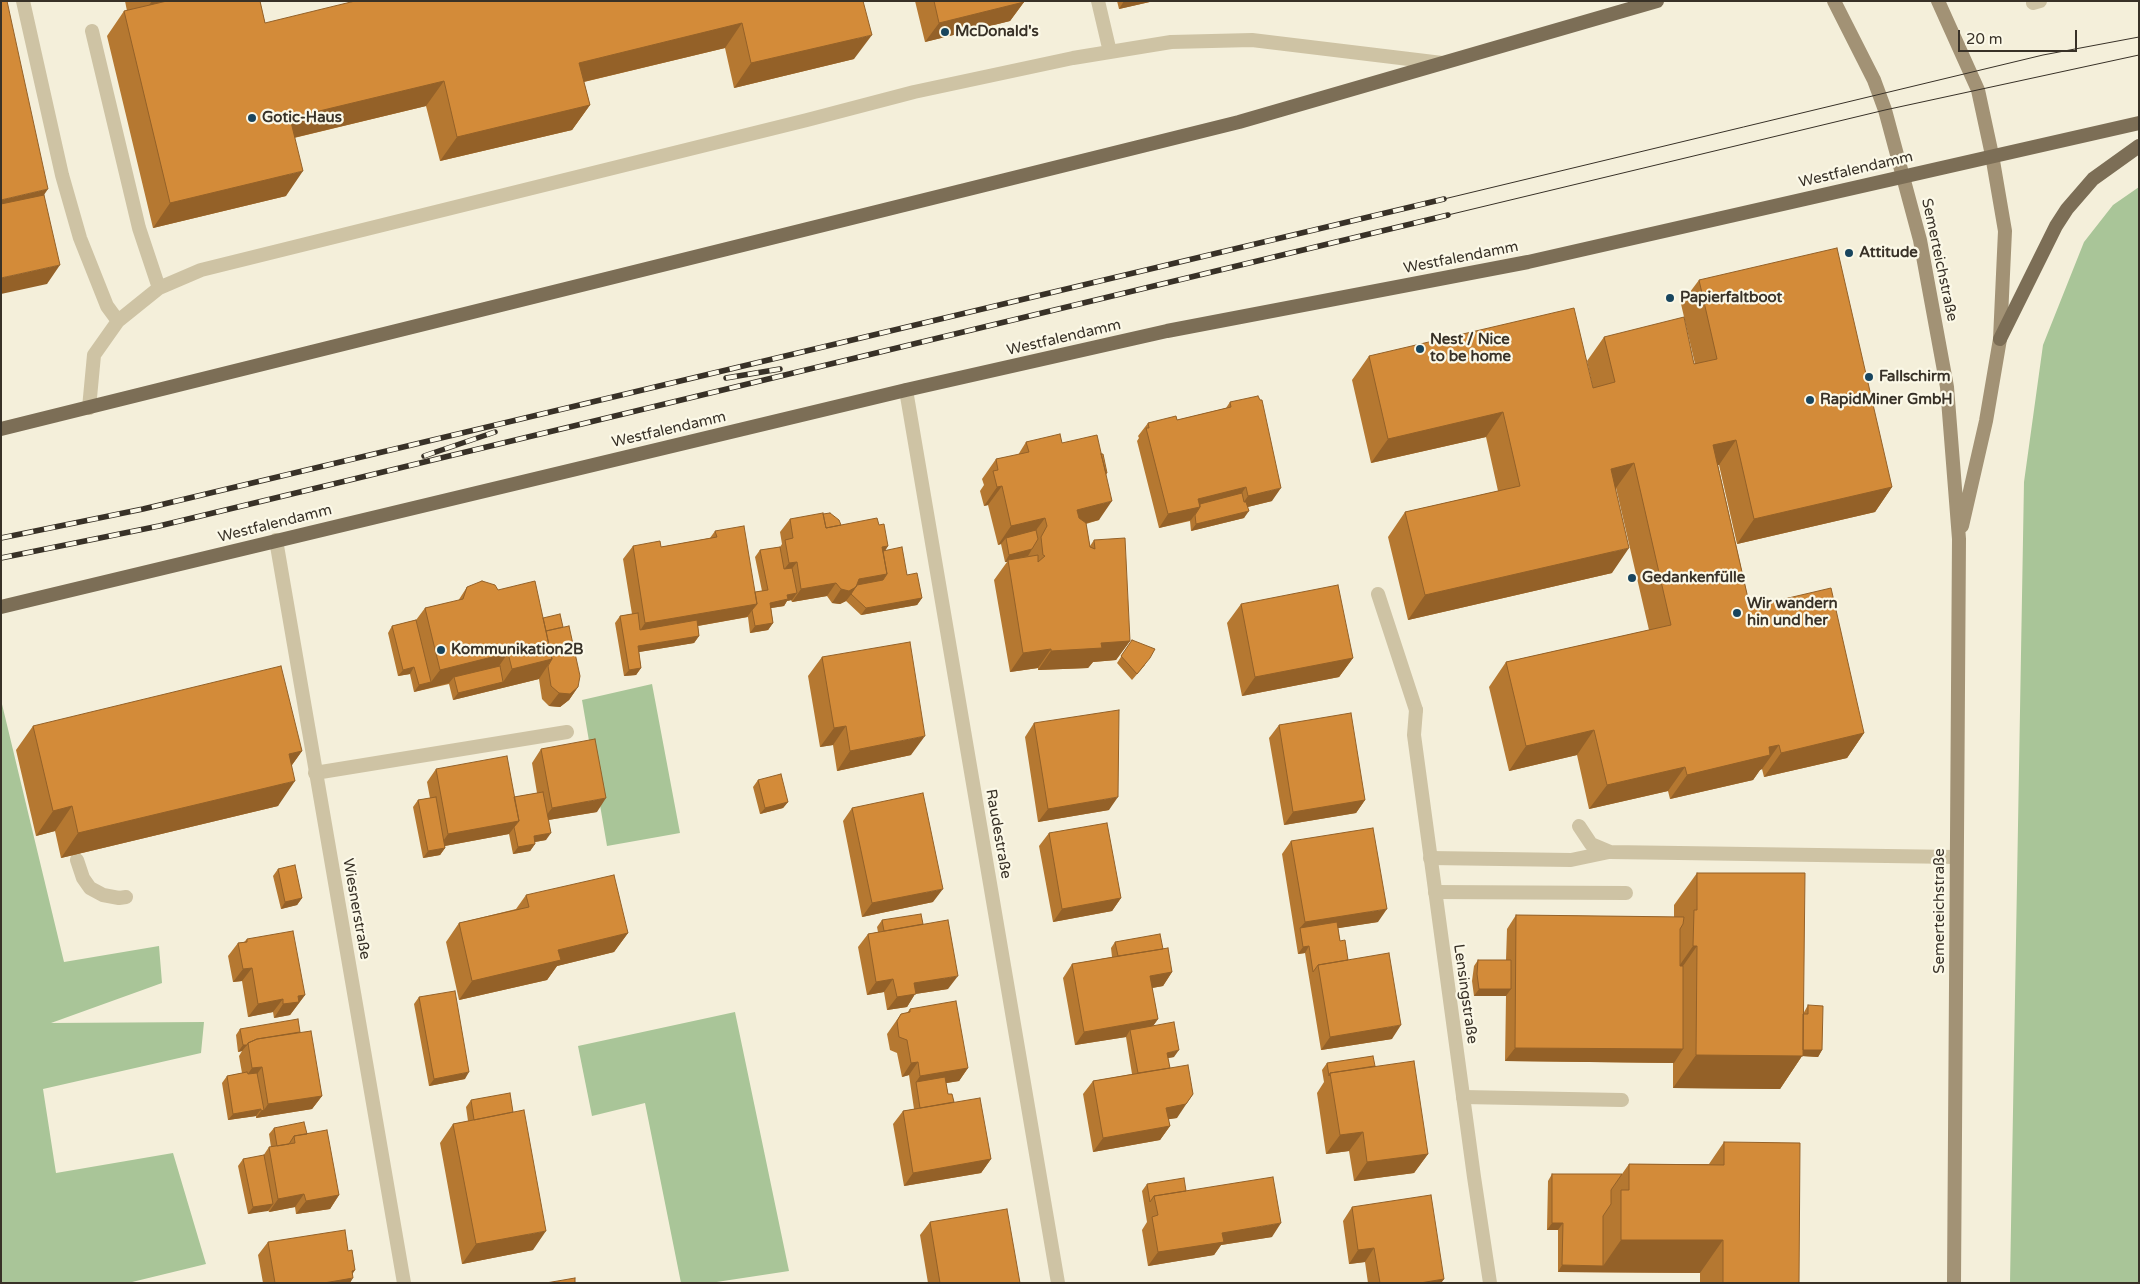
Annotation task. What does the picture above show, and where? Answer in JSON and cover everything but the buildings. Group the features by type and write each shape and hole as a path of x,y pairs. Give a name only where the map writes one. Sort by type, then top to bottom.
{"main road":[{"path":"1,429 1239,122 1632,5 1657,1"},
{"name":"Semerteichstraße","path":"1834,1 1874,80 1885,110 1920,240 1947,387 1959,539 1954,1283"},
{"name":"Semerteichstraße","path":"1938,1 1978,90 2005,231 2000,339 1986,421 1959,539"},
{"name":"Westfalendamm","path":"1,607 906,390 1167,331 1528,262 2139,123"},
{"path":"2000,339 2056,226 2067,209 2093,179 2139,146"}],"street":[{"path":"23,1 62,175 80,238 107,306 118,321"},
{"path":"1098,1 1110,52"},
{"path":"92,31 139,228 159,288"},
{"path":"88,408 94,355 118,321 159,288 201,270 914,92 1073,58 1171,42 1252,40 1442,62"},
{"name":"Raudestraße","path":"906,390 1058,1283"},
{"name":"Wiesnerstraße","path":"276,540 404,1283"},
{"name":"Lensingstraße","path":"1378,594 1416,710 1414,736 1490,1283"},
{"path":"315,773 567,732"},
{"path":"1579,826 1591,844 1610,852"},
{"path":"1430,858 1571,860 1610,852 1956,857"},
{"path":"77,860 83,878 90,888 103,895 119,898 126,897"},
{"path":"1435,892 1626,893"},
{"path":"1463,1097 1622,1100"}],"green space":[{"path":"2139,187 2139,1283 2010,1283 2024,482 2043,345 2084,242 2113,205"},
{"path":"652,684 680,833 607,846 582,700"},
{"path":"1,700 64,962 159,946 162,983 51,1023 204,1022 201,1053 43,1089 56,1173 173,1153 206,1264 128,1283 1,1283"},
{"path":"735,1012 789,1271 710,1283 681,1283 645,1103 592,1116 578,1046"}],"tram line":[{"path":"1444,199 2043,55 2139,37"},
{"path":"1448,215 1885,110 2139,55"}],"railway":[{"path":"1,538 143,509 1444,199"},
{"path":"1,558 159,526 1448,215"},
{"path":"726,378 780,369"},
{"path":"424,456 495,432"}],"place":[{"name":"McDonald's","path":"945,32"},
{"name":"Gotic-Haus","path":"252,118"},
{"name":"Attitude","path":"1849,253"},
{"name":"Papierfaltboot","path":"1670,298"},
{"name":"Nest / Nice to be home","path":"1420,349"},
{"name":"Fallschirm","path":"1869,377"},
{"name":"RapidMiner GmbH","path":"1810,400"},
{"name":"Gedankenfülle","path":"1632,578"},
{"name":"Wir wandern hin und her","path":"1737,613"},
{"name":"Kommunikation2B","path":"441,650"}]}
